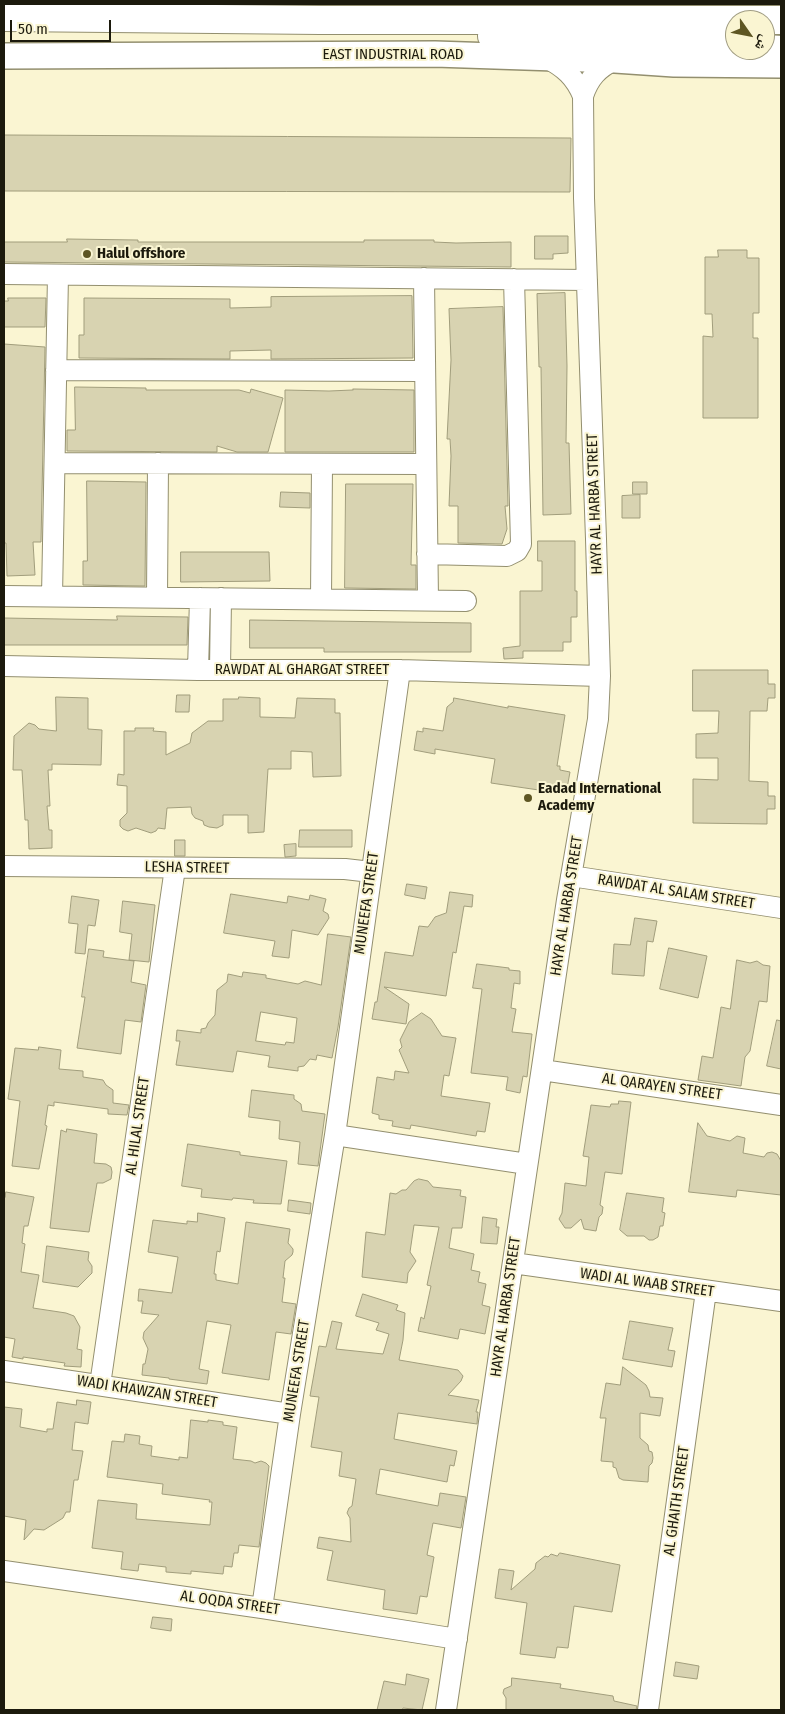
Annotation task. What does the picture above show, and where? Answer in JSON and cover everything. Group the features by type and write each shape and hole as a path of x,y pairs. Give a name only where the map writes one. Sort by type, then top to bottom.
{"highway":[{"path":"4,17 321,20 781,20"},
{"path":"4,35 38,32 129,18"},
{"path":"321,20 432,32 541,40 725,48"}],"main road":[{"name":"EAST INDUSTRIAL ROAD","path":"4,56 435,54 615,60 674,64 781,65"}],"street":[{"name":"HAYR AL HARBA STREET","path":"546,58 560,65 571,75 583,96"},
{"name":"HAYR AL HARBA STREET","path":"446,1710 571,876 598,719 600,676 584,198 583,96 593,74 603,65 615,60"},
{"path":"4,274 587,280"},
{"path":"52,596 58,275"},
{"path":"424,278 428,600"},
{"path":"427,554 507,556 517,551 521,544 514,279"},
{"path":"56,370 425,371"},
{"path":"54,463 426,464"},
{"path":"157,597 158,463"},
{"path":"321,599 322,465"},
{"path":"4,596 466,601"},
{"path":"198,670 200,598"},
{"path":"220,670 221,598"},
{"name":"RAWDAT AL GHARGAT STREET","path":"4,666 198,670 400,670 600,676"},
{"name":"MUNEEFA STREET","path":"262,1608 290,1414 334,1135 400,670"},
{"name":"LESHA STREET","path":"4,866 345,869 371,872"},
{"name":"AL HILAL STREET","path":"100,1385 175,868"},
{"name":"RAWDAT AL SALAM STREET","path":"571,876 781,908"},
{"name":"AL QARAYEN STREET","path":"542,1070 781,1105"},
{"path":"334,1135 527,1164"},
{"name":"WADI AL WAAB STREET","path":"513,1264 781,1301"},
{"name":"AL GHAITH STREET","path":"648,1710 706,1291"},
{"name":"WADI KHAWZAN STREET","path":"4,1370 290,1414"},
{"name":"AL OQDA STREET","path":"4,1570 457,1639"}],"building":[{"path":"4,135 571,138 570,192 4,191"},
{"path":"535,236 568,236 568,253 553,254 553,259 535,259"},
{"path":"67,239 138,240 138,242 364,242 364,240 434,240 434,242 456,243 511,242 511,267 4,262 4,242 67,242"},
{"path":"718,250 747,250 747,258 759,258 759,313 753,313 753,338 758,338 758,418 703,418 703,336 713,337 712,314 705,314 705,257 718,257"},
{"path":"565,293 567,366 566,443 569,443 571,514 543,515 541,367 539,367 537,294"},
{"path":"412,296 413,358 271,359 271,350 230,351 230,359 79,358 79,335 84,335 84,298 230,299 230,308 271,307 271,297"},
{"path":"8,298 46,298 45,327 4,327 4,301 8,301"},
{"path":"503,307 508,506 505,506 507,529 502,544 458,543 458,506 449,506 451,456 450,439 447,439 451,360 449,309"},
{"path":"4,344 45,347 41,542 33,542 35,575 7,576 6,543 4,543"},
{"path":"75,387 146,388 146,390 239,390 250,393 251,389 283,398 268,452 237,452 217,446 217,452 67,451 67,430 75,430"},
{"path":"353,389 414,390 414,452 285,452 285,390 329,391"},
{"path":"87,481 146,482 145,586 83,585 83,561 87,561"},
{"path":"633,482 647,482 647,494 633,494"},
{"path":"346,484 413,484 411,565 416,565 416,589 345,588"},
{"path":"281,492 310,493 310,508 280,507"},
{"path":"640,495 640,518 622,518 622,496"},
{"path":"538,541 575,541 577,617 571,617 571,642 563,642 563,651 523,651 523,658 504,659 503,648 520,646 520,591 542,591 542,561 538,561"},
{"path":"181,552 269,552 270,581 181,582"},
{"path":"117,616 188,617 187,645 4,645 4,618 117,620"},
{"path":"250,620 471,623 471,652 324,652 324,648 250,648"},
{"path":"693,670 768,670 768,684 775,684 775,698 768,698 767,711 750,711 749,781 768,782 768,796 775,796 775,809 767,809 767,824 693,823 693,779 718,780 718,758 696,758 696,734 718,733 719,711 693,711"},
{"path":"177,695 190,695 189,712 176,712"},
{"path":"56,697 88,698 88,729 102,730 101,765 52,764 52,770 48,770 50,806 47,806 49,830 52,830 52,848 29,849 28,820 25,820 22,770 13,770 14,736 29,723 39,729 56,731"},
{"path":"239,697 260,698 260,717 295,718 297,698 335,699 335,713 340,713 341,776 313,777 312,752 291,751 291,769 268,769 264,832 248,833 248,815 223,815 223,825 217,828 209,827 204,825 203,821 195,818 191,807 167,808 165,829 158,828 151,833 136,828 128,831 123,829 120,826 120,820 127,813 127,786 117,785 118,774 124,775 124,731 135,731 135,728 154,728 153,731 166,732 166,755 190,743 192,733 208,721 223,721 223,699 238,699"},
{"path":"454,698 508,708 508,706 565,715 557,766 560,766 560,770 570,772 566,794 491,783 495,759 435,749 435,754 414,750 417,731 423,732 423,728 443,731 447,707 453,702"},
{"path":"300,830 352,830 352,847 299,847"},
{"path":"175,840 185,840 185,856 175,856"},
{"path":"296,844 296,856 285,857 284,845"},
{"path":"407,884 427,887 425,899 405,895"},
{"path":"450,892 473,895 472,907 464,906 456,953 453,952 446,996 384,987 409,1004 406,1024 372,1019 375,1002 377,1002 385,952 413,956 419,926 428,927 435,917 446,913"},
{"path":"231,894 287,903 288,896 309,900 310,895 326,899 323,911 328,914 329,918 318,935 292,930 289,958 272,956 275,941 224,933"},
{"path":"72,896 99,900 95,926 88,925 85,954 75,953 78,924 69,923"},
{"path":"123,901 155,905 149,962 129,960 132,934 120,932"},
{"path":"635,918 657,921 653,942 647,941 644,976 612,974 614,944 630,945"},
{"path":"328,934 351,937 332,1058 317,1055 316,1060 310,1059 304,1066 298,1067 298,1071 268,1067 270,1056 237,1051 233,1072 176,1065 180,1041 176,1041 177,1030 201,1033 201,1029 206,1028 215,1015 217,990 227,982 228,974 242,977 243,972 266,975 266,978 298,984 305,981 321,985","holes":["261,1012 297,1018 294,1043 286,1042 285,1045 256,1041"]},
{"path":"669,948 707,956 698,998 660,989"},
{"path":"89,949 104,951 103,957 134,961 131,982 146,985 141,1022 125,1020 121,1054 77,1048 85,997 82,997"},
{"path":"737,960 750,963 757,961 763,965 770,966 767,1002 759,1001 750,1051 745,1057 741,1086 698,1080 702,1056 713,1058 721,1007 730,1009"},
{"path":"477,964 520,971 520,984 514,983 511,1008 516,1009 512,1032 532,1034 527,1077 523,1076 520,1093 506,1090 508,1077 471,1073 482,989 473,988"},
{"path":"422,1013 431,1019 442,1036 456,1038 449,1076 444,1075 441,1096 490,1103 485,1132 477,1131 476,1136 411,1125 410,1129 392,1126 393,1121 379,1119 379,1115 372,1113 377,1077 394,1080 395,1071 409,1073 399,1050 402,1047 400,1040 409,1022"},
{"path":"777,1020 781,1021 781,1069 767,1066"},
{"path":"39,1047 61,1050 59,1069 83,1071 83,1077 103,1080 113,1090 113,1103 129,1105 127,1115 108,1114 108,1109 54,1102 54,1106 48,1105 45,1125 47,1126 39,1169 12,1166 20,1101 8,1099 15,1048 38,1050"},
{"path":"252,1090 294,1095 294,1099 301,1104 302,1111 325,1114 318,1166 298,1164 300,1142 279,1139 280,1121 249,1117"},
{"path":"619,1101 631,1102 622,1174 605,1172 600,1205 603,1207 602,1214 599,1217 596,1231 584,1229 581,1219 571,1228 565,1228 559,1219 562,1213 565,1183 586,1186 589,1157 583,1156 591,1105 610,1107 611,1104 618,1104"},
{"path":"698,1123 707,1136 730,1141 737,1136 745,1138 743,1153 764,1157 767,1153 777,1154 781,1161 781,1195 737,1190 736,1197 689,1192"},
{"path":"67,1129 97,1134 94,1163 106,1164 111,1167 111,1179 103,1183 97,1183 89,1232 50,1228 61,1130 66,1132"},
{"path":"188,1144 240,1152 240,1155 287,1161 281,1204 253,1203 254,1200 233,1198 232,1200 201,1197 202,1189 182,1186"},
{"path":"419,1179 428,1181 433,1187 461,1190 460,1196 466,1197 462,1228 452,1228 449,1248 474,1254 471,1270 480,1272 478,1282 486,1284 482,1305 490,1307 485,1334 460,1329 458,1339 418,1331 421,1317 424,1319 431,1286 427,1285 439,1227 414,1225 410,1252 416,1261 408,1273 407,1283 362,1277 366,1232 385,1235 390,1193 396,1194 406,1190 414,1181"},
{"path":"6,1192 34,1197 28,1226 24,1226 22,1243 25,1244 21,1272 39,1275 33,1308 74,1316 80,1327 77,1349 82,1350 81,1367 64,1366 65,1363 12,1357 15,1339 4,1337 4,1196"},
{"path":"627,1193 664,1198 662,1212 665,1213 663,1226 660,1226 658,1237 649,1240 644,1236 627,1236 620,1230"},
{"path":"289,1200 311,1203 310,1214 288,1211"},
{"path":"198,1213 225,1218 220,1252 217,1251 214,1274 216,1274 216,1280 238,1284 246,1222 290,1229 288,1243 293,1252 285,1261 282,1302 296,1304 291,1334 276,1332 269,1380 222,1373 231,1325 207,1321 199,1369 209,1371 207,1384 142,1375 148,1349 143,1338 144,1332 159,1315 141,1313 143,1301 138,1301 139,1289 172,1293 178,1257 148,1252 153,1220 187,1224 187,1221 197,1222"},
{"path":"483,1217 497,1219 496,1227 499,1227 497,1244 481,1243"},
{"path":"47,1246 89,1252 88,1260 92,1266 92,1273 78,1287 43,1282"},
{"path":"363,1294 398,1305 396,1310 405,1313 399,1360 458,1370 463,1376 461,1381 448,1395 479,1400 476,1412 478,1412 477,1424 398,1413 394,1439 457,1451 454,1466 450,1465 447,1482 380,1469 376,1494 438,1506 440,1493 466,1497 461,1528 433,1523 427,1555 434,1557 427,1597 420,1596 417,1614 383,1609 385,1590 327,1580 333,1551 317,1548 319,1537 351,1542 350,1518 347,1513 352,1506 356,1479 339,1476 342,1452 311,1447 319,1397 310,1396 319,1346 326,1347 332,1321 342,1323 336,1349 383,1354 389,1334 376,1330 379,1323 356,1316"},
{"path":"630,1321 673,1328 668,1350 675,1351 672,1367 623,1359"},
{"path":"623,1367 646,1385 650,1397 663,1398 660,1416 640,1413 640,1438 648,1445 653,1458 649,1466 648,1482 623,1480 619,1478 616,1468 613,1467 613,1462 601,1461 606,1418 600,1418 606,1383 620,1385"},
{"path":"77,1400 91,1402 88,1424 75,1422 72,1450 83,1451 78,1480 74,1480 70,1512 66,1512 63,1518 44,1530 34,1529 24,1540 26,1520 4,1516 4,1407 22,1409 20,1427 47,1432 47,1429 53,1429 57,1402 76,1405"},
{"path":"191,1420 223,1422 223,1425 237,1427 233,1459 255,1463 261,1461 269,1466 259,1547 239,1545 238,1553 234,1553 232,1567 224,1566 223,1574 191,1571 191,1574 166,1572 166,1567 139,1564 138,1571 121,1569 123,1552 92,1548 98,1500 137,1504 136,1519 210,1525 212,1502 209,1502 210,1500 162,1494 163,1484 107,1477 112,1441 124,1442 125,1434 140,1436 139,1444 152,1446 151,1456 179,1460 179,1457 187,1458"},
{"path":"560,1553 620,1565 612,1612 574,1606 568,1648 557,1647 555,1658 520,1654 527,1603 495,1598 499,1569 514,1571 511,1590 535,1569 536,1563 545,1556 548,1557 551,1554 557,1556"},
{"path":"153,1617 172,1619 171,1631 151,1628"},
{"path":"676,1662 699,1666 697,1679 674,1676"},
{"path":"407,1674 429,1679 422,1710 403,1708 402,1710 377,1710 384,1681 405,1685"},
{"path":"512,1678 561,1684 560,1688 613,1696 614,1701 637,1706 636,1710 506,1710 506,1698 503,1693 504,1689 511,1686"}],"place":[{"name":"Halul offshore","path":"87,254"},
{"name":"Eadad International Academy","path":"528,798"}]}
